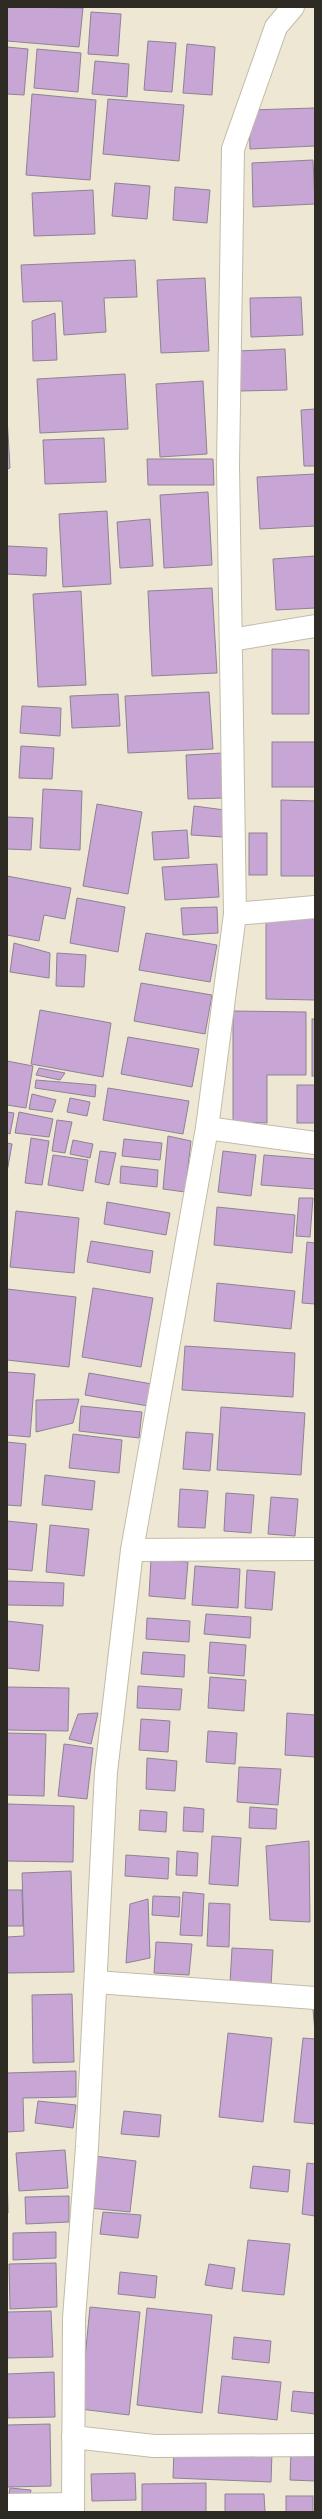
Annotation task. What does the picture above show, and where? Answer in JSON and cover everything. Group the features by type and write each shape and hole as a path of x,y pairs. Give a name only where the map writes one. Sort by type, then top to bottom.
{"street":[{"path":"7,2505 73,2508 74,2318 87,2147 106,1772 132,1550 207,1128 235,914 228,466 233,149 276,26 293,7"},
{"path":"231,640 315,626"},
{"path":"235,914 315,907"},
{"path":"207,1128 315,1143"},
{"path":"132,1550 315,1549"},
{"path":"96,1982 315,1998"},
{"path":"73,2437 154,2446 315,2445"}],"building":[{"path":"7,7 83,8 79,47 7,41"},
{"path":"91,12 121,14 118,56 88,54"},
{"path":"148,41 176,43 172,92 144,90"},
{"path":"187,44 215,47 212,95 183,93"},
{"path":"7,47 28,49 24,95 7,94"},
{"path":"37,49 81,53 78,92 34,88"},
{"path":"95,61 129,64 127,97 92,94"},
{"path":"32,94 96,100 90,180 26,175"},
{"path":"108,99 184,105 179,161 103,154"},
{"path":"315,108 315,146 250,149 249,110"},
{"path":"313,160 315,204 253,207 252,163"},
{"path":"115,183 150,186 147,219 112,216"},
{"path":"175,187 210,190 207,223 173,220"},
{"path":"93,190 95,234 34,236 32,193"},
{"path":"135,260 137,297 104,298 106,332 64,335 62,301 23,302 21,265"},
{"path":"205,278 209,351 161,353 157,280"},
{"path":"301,297 303,335 251,337 250,298"},
{"path":"55,313 57,360 33,361 32,321"},
{"path":"285,349 287,390 240,391 238,351"},
{"path":"125,374 128,429 40,433 37,379"},
{"path":"203,381 207,454 160,457 156,384"},
{"path":"315,409 315,466 304,466 301,410"},
{"path":"7,417 10,468 7,469"},
{"path":"104,438 106,482 45,484 43,440"},
{"path":"147,459 213,459 214,485 148,485"},
{"path":"315,474 315,526 260,529 257,477"},
{"path":"208,492 212,565 164,568 160,495"},
{"path":"107,511 111,584 63,587 59,514"},
{"path":"150,519 153,566 120,568 117,522"},
{"path":"7,546 47,548 46,576 7,574"},
{"path":"315,556 315,608 276,610 273,559"},
{"path":"212,588 217,673 152,676 148,591"},
{"path":"81,591 86,685 38,687 33,594"},
{"path":"272,649 309,650 309,714 272,714"},
{"path":"209,692 213,749 128,753 125,696"},
{"path":"118,694 120,726 72,728 70,696"},
{"path":"22,706 61,708 60,736 20,733"},
{"path":"272,742 315,742 315,787 272,787"},
{"path":"21,746 54,748 52,779 19,778"},
{"path":"222,753 224,798 188,799 186,755"},
{"path":"43,789 82,791 80,850 40,848"},
{"path":"281,800 315,801 315,876 281,876"},
{"path":"97,804 142,812 128,894 83,886"},
{"path":"194,806 225,810 223,837 191,835"},
{"path":"7,817 33,818 31,850 7,849"},
{"path":"187,830 189,858 154,860 152,832"},
{"path":"249,833 267,833 267,875 249,875"},
{"path":"217,864 219,897 165,900 162,867"},
{"path":"7,876 71,888 65,919 44,915 39,941 7,935"},
{"path":"77,898 125,907 118,952 70,943"},
{"path":"217,907 218,933 183,935 181,908"},
{"path":"266,915 315,915 315,1000 266,999"},
{"path":"146,933 217,945 210,982 139,970"},
{"path":"14,943 50,953 49,978 10,972"},
{"path":"57,953 86,955 84,987 56,986"},
{"path":"141,983 212,995 205,1034 134,1021"},
{"path":"40,1010 111,1023 103,1077 31,1064"},
{"path":"233,1011 306,1012 306,1075 267,1075 267,1123 233,1122"},
{"path":"312,1019 315,1019 315,1076 312,1076"},
{"path":"128,1037 199,1049 192,1087 121,1074"},
{"path":"7,1061 33,1066 26,1108 7,1105"},
{"path":"39,1068 65,1073 60,1080 36,1075"},
{"path":"36,1080 96,1085 95,1097 35,1088"},
{"path":"297,1085 315,1085 315,1123 297,1123"},
{"path":"108,1088 189,1101 183,1134 103,1120"},
{"path":"32,1094 56,1100 52,1112 29,1109"},
{"path":"70,1098 90,1102 87,1116 67,1112"},
{"path":"7,1112 14,1113 10,1134 7,1133"},
{"path":"19,1112 53,1119 49,1137 15,1133"},
{"path":"57,1120 72,1122 65,1153 52,1151"},
{"path":"168,1136 191,1141 185,1192 163,1189"},
{"path":"31,1138 49,1141 42,1185 25,1183"},
{"path":"124,1139 162,1143 160,1160 122,1156"},
{"path":"73,1140 93,1144 90,1158 70,1154"},
{"path":"7,1143 12,1144 7,1172"},
{"path":"100,1151 116,1153 109,1185 95,1182"},
{"path":"223,1151 256,1155 251,1196 218,1192"},
{"path":"53,1155 88,1160 83,1191 48,1185"},
{"path":"264,1155 315,1159 315,1189 261,1185"},
{"path":"121,1166 158,1170 157,1187 120,1183"},
{"path":"299,1198 313,1198 310,1237 296,1236"},
{"path":"107,1202 170,1213 166,1235 104,1224"},
{"path":"217,1207 295,1215 292,1253 214,1245"},
{"path":"16,1211 79,1218 74,1273 10,1267"},
{"path":"91,1241 153,1251 150,1273 87,1262"},
{"path":"307,1242 315,1243 315,1304 302,1303"},
{"path":"217,1283 295,1291 291,1329 214,1321"},
{"path":"93,1288 153,1298 141,1367 82,1357"},
{"path":"7,1289 76,1297 69,1367 7,1360"},
{"path":"185,1346 295,1353 293,1397 182,1390"},
{"path":"7,1372 35,1374 30,1437 7,1435"},
{"path":"89,1373 152,1384 148,1406 85,1395"},
{"path":"79,1399 73,1423 36,1432 36,1400"},
{"path":"81,1406 142,1412 139,1438 79,1431"},
{"path":"221,1407 305,1413 301,1475 217,1470"},
{"path":"186,1432 213,1434 210,1471 183,1469"},
{"path":"73,1434 122,1440 119,1473 69,1468"},
{"path":"7,1442 26,1444 21,1506 7,1505"},
{"path":"45,1475 95,1481 92,1510 42,1505"},
{"path":"180,1489 208,1491 205,1528 178,1527"},
{"path":"226,1493 254,1495 251,1533 224,1531"},
{"path":"271,1497 298,1499 295,1536 268,1534"},
{"path":"7,1521 37,1524 32,1571 7,1569"},
{"path":"50,1525 89,1529 84,1576 46,1572"},
{"path":"151,1559 188,1562 185,1599 149,1596"},
{"path":"195,1566 240,1569 238,1608 192,1605"},
{"path":"247,1570 275,1572 272,1610 245,1608"},
{"path":"7,1581 64,1583 63,1606 7,1605"},
{"path":"206,1614 251,1617 250,1638 204,1634"},
{"path":"147,1618 190,1621 189,1642 146,1639"},
{"path":"7,1621 43,1625 39,1671 7,1668"},
{"path":"210,1642 246,1645 244,1676 208,1673"},
{"path":"143,1652 185,1655 184,1677 141,1674"},
{"path":"210,1677 246,1680 244,1711 208,1708"},
{"path":"138,1686 182,1689 180,1710 137,1708"},
{"path":"7,1687 69,1688 68,1731 7,1730"},
{"path":"98,1713 91,1744 69,1739 78,1714"},
{"path":"287,1713 315,1715 315,1757 285,1755"},
{"path":"141,1719 170,1721 168,1752 139,1750"},
{"path":"208,1731 237,1733 235,1764 206,1762"},
{"path":"7,1733 46,1734 44,1796 7,1795"},
{"path":"64,1744 93,1748 87,1799 58,1796"},
{"path":"147,1758 177,1761 175,1791 146,1789"},
{"path":"239,1767 281,1769 278,1805 237,1802"},
{"path":"7,1804 74,1806 73,1862 7,1861"},
{"path":"184,1807 204,1809 203,1832 183,1831"},
{"path":"250,1807 277,1809 276,1829 249,1828"},
{"path":"140,1810 167,1812 166,1832 139,1830"},
{"path":"212,1836 241,1838 238,1886 209,1884"},
{"path":"309,1841 310,1922 270,1920 266,1846"},
{"path":"177,1851 198,1853 197,1876 176,1875"},
{"path":"126,1855 169,1858 168,1879 125,1876"},
{"path":"71,1871 74,1972 7,1973 7,1937 24,1936 22,1873"},
{"path":"7,1890 22,1890 23,1926 7,1926"},
{"path":"183,1892 204,1894 202,1936 180,1935"},
{"path":"153,1896 180,1897 179,1917 152,1915"},
{"path":"148,1899 150,1958 126,1963 130,1904"},
{"path":"209,1903 230,1904 229,1947 207,1946"},
{"path":"156,1942 192,1944 189,1975 154,1973"},
{"path":"232,1948 273,1950 271,1986 230,1983"},
{"path":"72,1994 74,2062 33,2063 32,1995"},
{"path":"313,2009 315,2009 315,2032"},
{"path":"228,2033 272,2038 263,2122 219,2117"},
{"path":"303,2038 315,2039 315,2124 294,2122"},
{"path":"76,2071 76,2097 23,2098 24,2131 7,2132 7,2073"},
{"path":"38,2101 76,2105 73,2128 35,2123"},
{"path":"124,2111 161,2115 159,2137 121,2134"},
{"path":"65,2150 68,2188 19,2191 16,2153"},
{"path":"94,2156 136,2161 130,2212 89,2208"},
{"path":"307,2163 315,2164 315,2216 302,2214"},
{"path":"253,2166 290,2170 288,2192 250,2188"},
{"path":"7,2167 8,2213 7,2213"},
{"path":"69,2196 69,2222 26,2224 25,2197"},
{"path":"103,2212 141,2215 138,2238 100,2234"},
{"path":"56,2232 56,2258 13,2260 13,2233"},
{"path":"248,2240 290,2244 284,2295 242,2291"},
{"path":"56,2263 57,2307 10,2309 9,2264"},
{"path":"209,2264 235,2268 232,2289 205,2285"},
{"path":"120,2272 157,2276 155,2298 118,2294"},
{"path":"90,2307 140,2312 129,2415 80,2409"},
{"path":"147,2308 212,2315 202,2413 137,2405"},
{"path":"51,2311 53,2357 7,2358 7,2312"},
{"path":"234,2337 271,2341 269,2363 232,2359"},
{"path":"54,2372 55,2417 8,2418 7,2374"},
{"path":"222,2376 281,2382 277,2420 218,2413"},
{"path":"293,2391 315,2393 315,2414 291,2411"},
{"path":"50,2424 51,2486 7,2487 7,2425"},
{"path":"174,2449 272,2452 271,2482 173,2478"},
{"path":"291,2451 315,2451 315,2481 290,2480"},
{"path":"135,2473 136,2500 92,2501 91,2474"},
{"path":"206,2483 206,2512 142,2512 142,2484"},
{"path":"10,2488 31,2490 29,2501 8,2500"},
{"path":"225,2494 264,2494 265,2512 225,2512"},
{"path":"286,2496 313,2496 313,2512 286,2512"}]}
